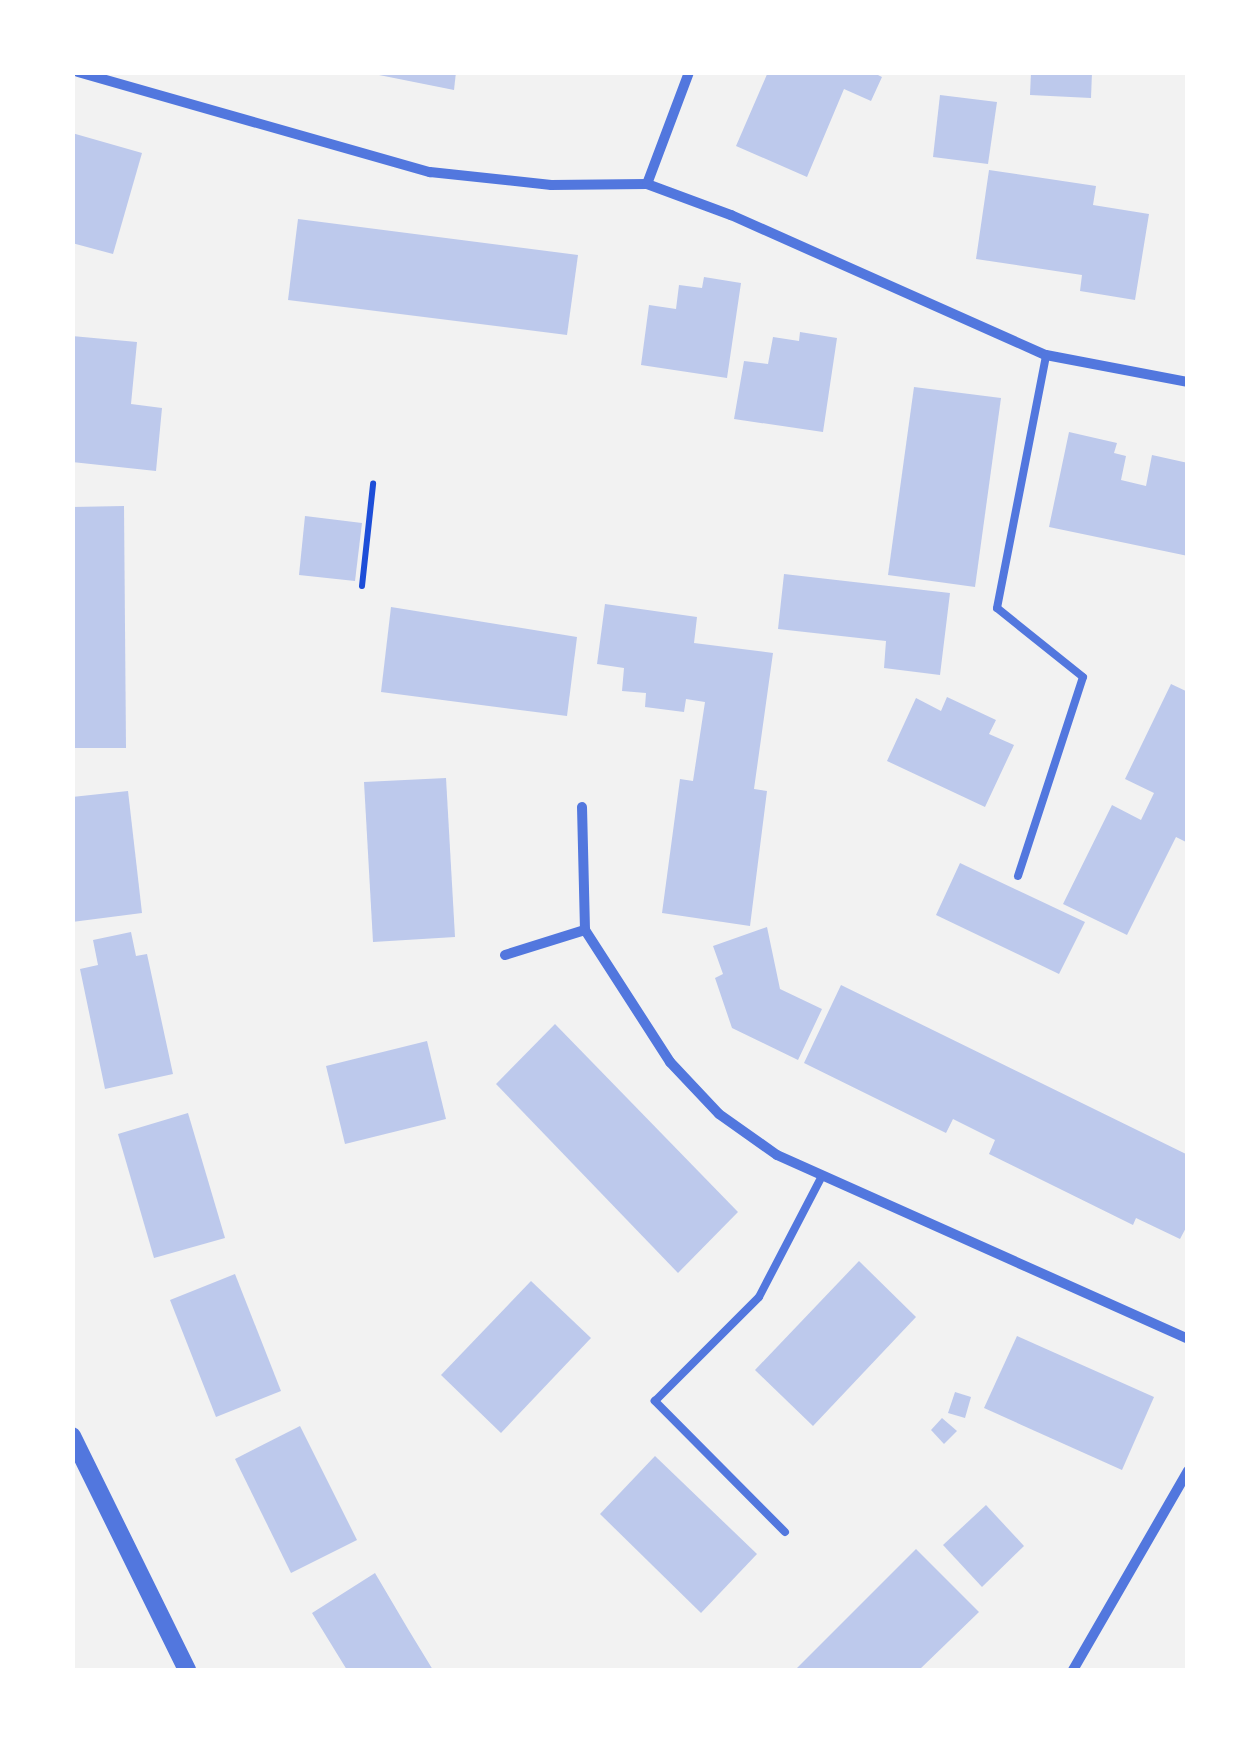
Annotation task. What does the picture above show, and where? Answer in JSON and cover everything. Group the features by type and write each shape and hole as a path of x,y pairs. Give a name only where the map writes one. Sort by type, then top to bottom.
{"street":[{"path":"78,72 430,172 551,184 647,184 1046,356 1188,382"},
{"path":"647,184 690,72"},
{"path":"582,808 585,930 670,1062 719,1114 777,1155 1188,1339"},
{"path":"505,956 585,930"},
{"path":"72,1436 188,1670"},
{"path":"1073,1670 1188,1471"}],"lane":[{"path":"1018,876 1083,677 997,608 1046,356"},
{"path":"784,1532 655,1401 759,1297 822,1176"}],"path":[{"path":"362,586 373,484"}],"building":[{"path":"364,72 456,72 454,90"},
{"path":"768,72 872,72 882,77 871,101 844,89 807,177 736,146"},
{"path":"1031,72 1092,72 1091,98 1030,95"},
{"path":"940,95 997,102 988,164 933,157"},
{"path":"72,133 142,153 113,254 72,243"},
{"path":"989,170 1096,186 1093,205 1149,214 1135,300 1080,291 1082,275 976,259"},
{"path":"298,219 578,255 567,335 288,300"},
{"path":"704,277 741,283 727,378 641,365 649,305 676,309 679,285 702,288"},
{"path":"800,332 837,338 823,432 734,419 744,361 768,364 773,337 799,341"},
{"path":"72,336 137,342 131,404 162,408 156,471 72,462"},
{"path":"914,387 1001,398 975,587 888,575"},
{"path":"1069,432 1117,443 1114,453 1126,456 1121,480 1146,486 1152,455 1188,463 1188,556 1049,527"},
{"path":"124,506 126,748 72,748 72,507"},
{"path":"305,516 362,523 355,581 299,575"},
{"path":"784,574 950,593 940,675 884,668 886,641 778,629"},
{"path":"605,604 697,617 694,643 773,653 754,789 767,791 750,926 662,913 680,779 693,781 705,702 686,699 684,712 645,707 646,693 622,691 624,668 597,664"},
{"path":"391,607 577,637 567,716 381,692"},
{"path":"1171,684 1188,692 1188,843 1176,837 1127,935 1063,904 1112,805 1141,820 1154,793 1125,779"},
{"path":"947,697 996,720 989,734 1014,745 985,807 887,761 916,698 941,711"},
{"path":"446,778 455,937 373,942 364,782"},
{"path":"128,791 142,913 72,922 72,797"},
{"path":"960,863 1085,922 1059,974 936,915"},
{"path":"767,927 780,989 822,1009 798,1060 732,1028 715,978 723,974 713,946"},
{"path":"131,932 136,956 147,954 173,1074 105,1089 80,969 98,965 93,940"},
{"path":"841,985 1188,1155 1188,1224 1180,1239 1136,1218 1133,1225 989,1154 995,1140 953,1119 946,1133 804,1063"},
{"path":"555,1024 738,1212 678,1273 496,1084"},
{"path":"427,1041 446,1119 345,1144 326,1066"},
{"path":"188,1113 225,1238 154,1258 118,1134"},
{"path":"859,1261 916,1317 813,1426 755,1370"},
{"path":"235,1274 281,1391 216,1417 170,1300"},
{"path":"531,1281 591,1338 501,1433 441,1375"},
{"path":"1017,1336 1154,1397 1122,1470 984,1408"},
{"path":"955,1392 971,1397 965,1418 948,1413"},
{"path":"942,1418 957,1431 944,1444 931,1430"},
{"path":"300,1426 357,1540 291,1573 235,1459"},
{"path":"655,1456 757,1554 701,1613 600,1514"},
{"path":"986,1505 1024,1546 982,1587 943,1545"},
{"path":"916,1549 979,1612 919,1670 795,1670"},
{"path":"375,1573 433,1670 347,1670 312,1613"}]}
